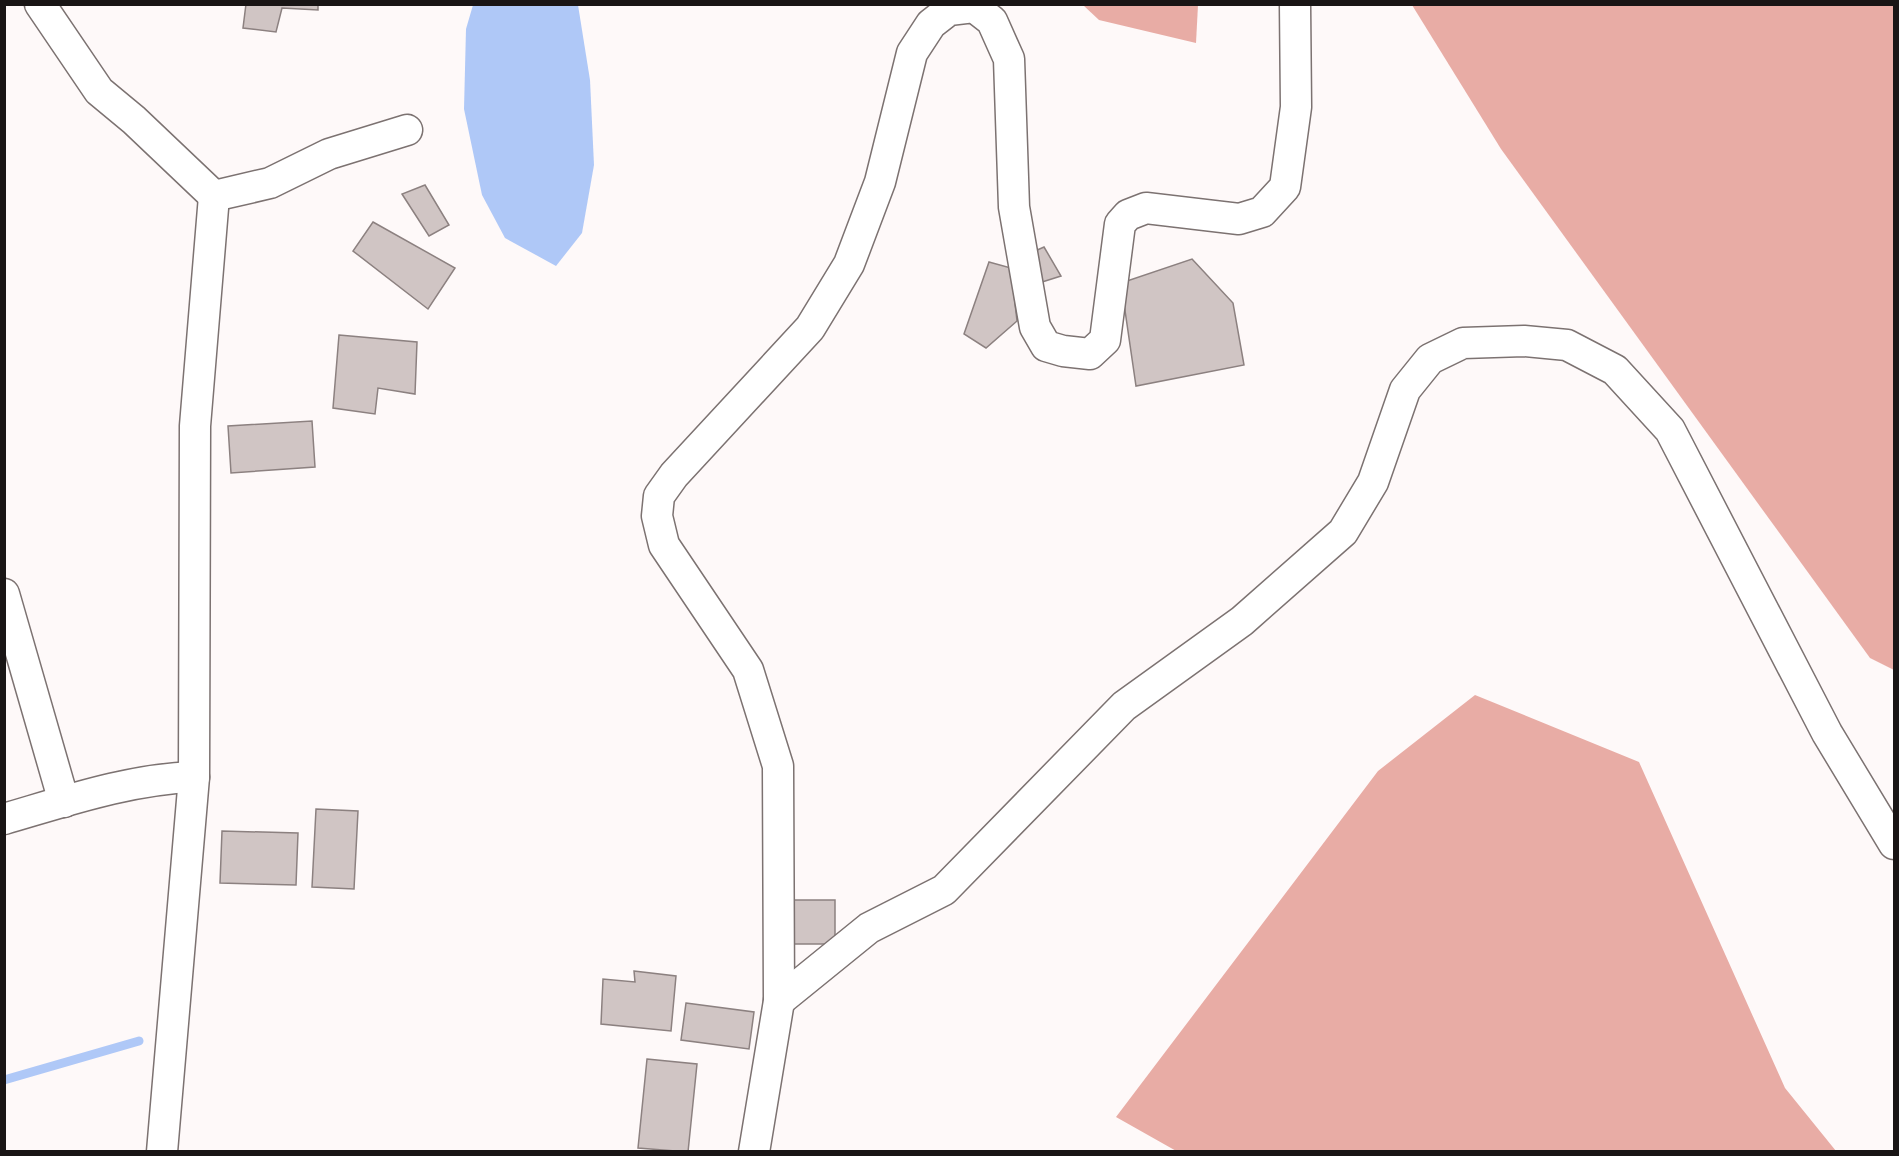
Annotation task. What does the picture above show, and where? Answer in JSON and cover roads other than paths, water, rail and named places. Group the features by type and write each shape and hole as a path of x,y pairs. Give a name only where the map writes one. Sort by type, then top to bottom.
{"street":[{"path":"39,4 99,91 134,120 214,196"},
{"path":"754,1152 779,1001 778,766 748,670 664,545 657,516 659,496 674,475 810,328 849,264 880,182 912,53 931,24 949,10 974,7 992,21 1009,58 1014,207 1035,327 1046,346 1063,351 1090,354 1106,340 1120,224 1128,215 1146,208 1239,219 1262,212 1285,188 1296,107 1295,4"},
{"path":"214,196 270,183 329,154 407,130"},
{"path":"162,1152 194,777 195,426 214,196"},
{"path":"779,1001 869,928 944,890 1124,706 1242,621 1343,532 1373,482 1404,390 1430,359 1464,344 1524,340 1567,345 1615,370 1670,430 1827,733 1894,844"},
{"path":"4,594 64,802"},
{"path":"4,819 163,778 194,777"}],"water":[{"path":"473,5 578,5 590,80 594,165 582,233 556,266 505,238 482,195 464,109 466,29"}],"waterway":[{"path":"4,1080 139,1041"}]}
